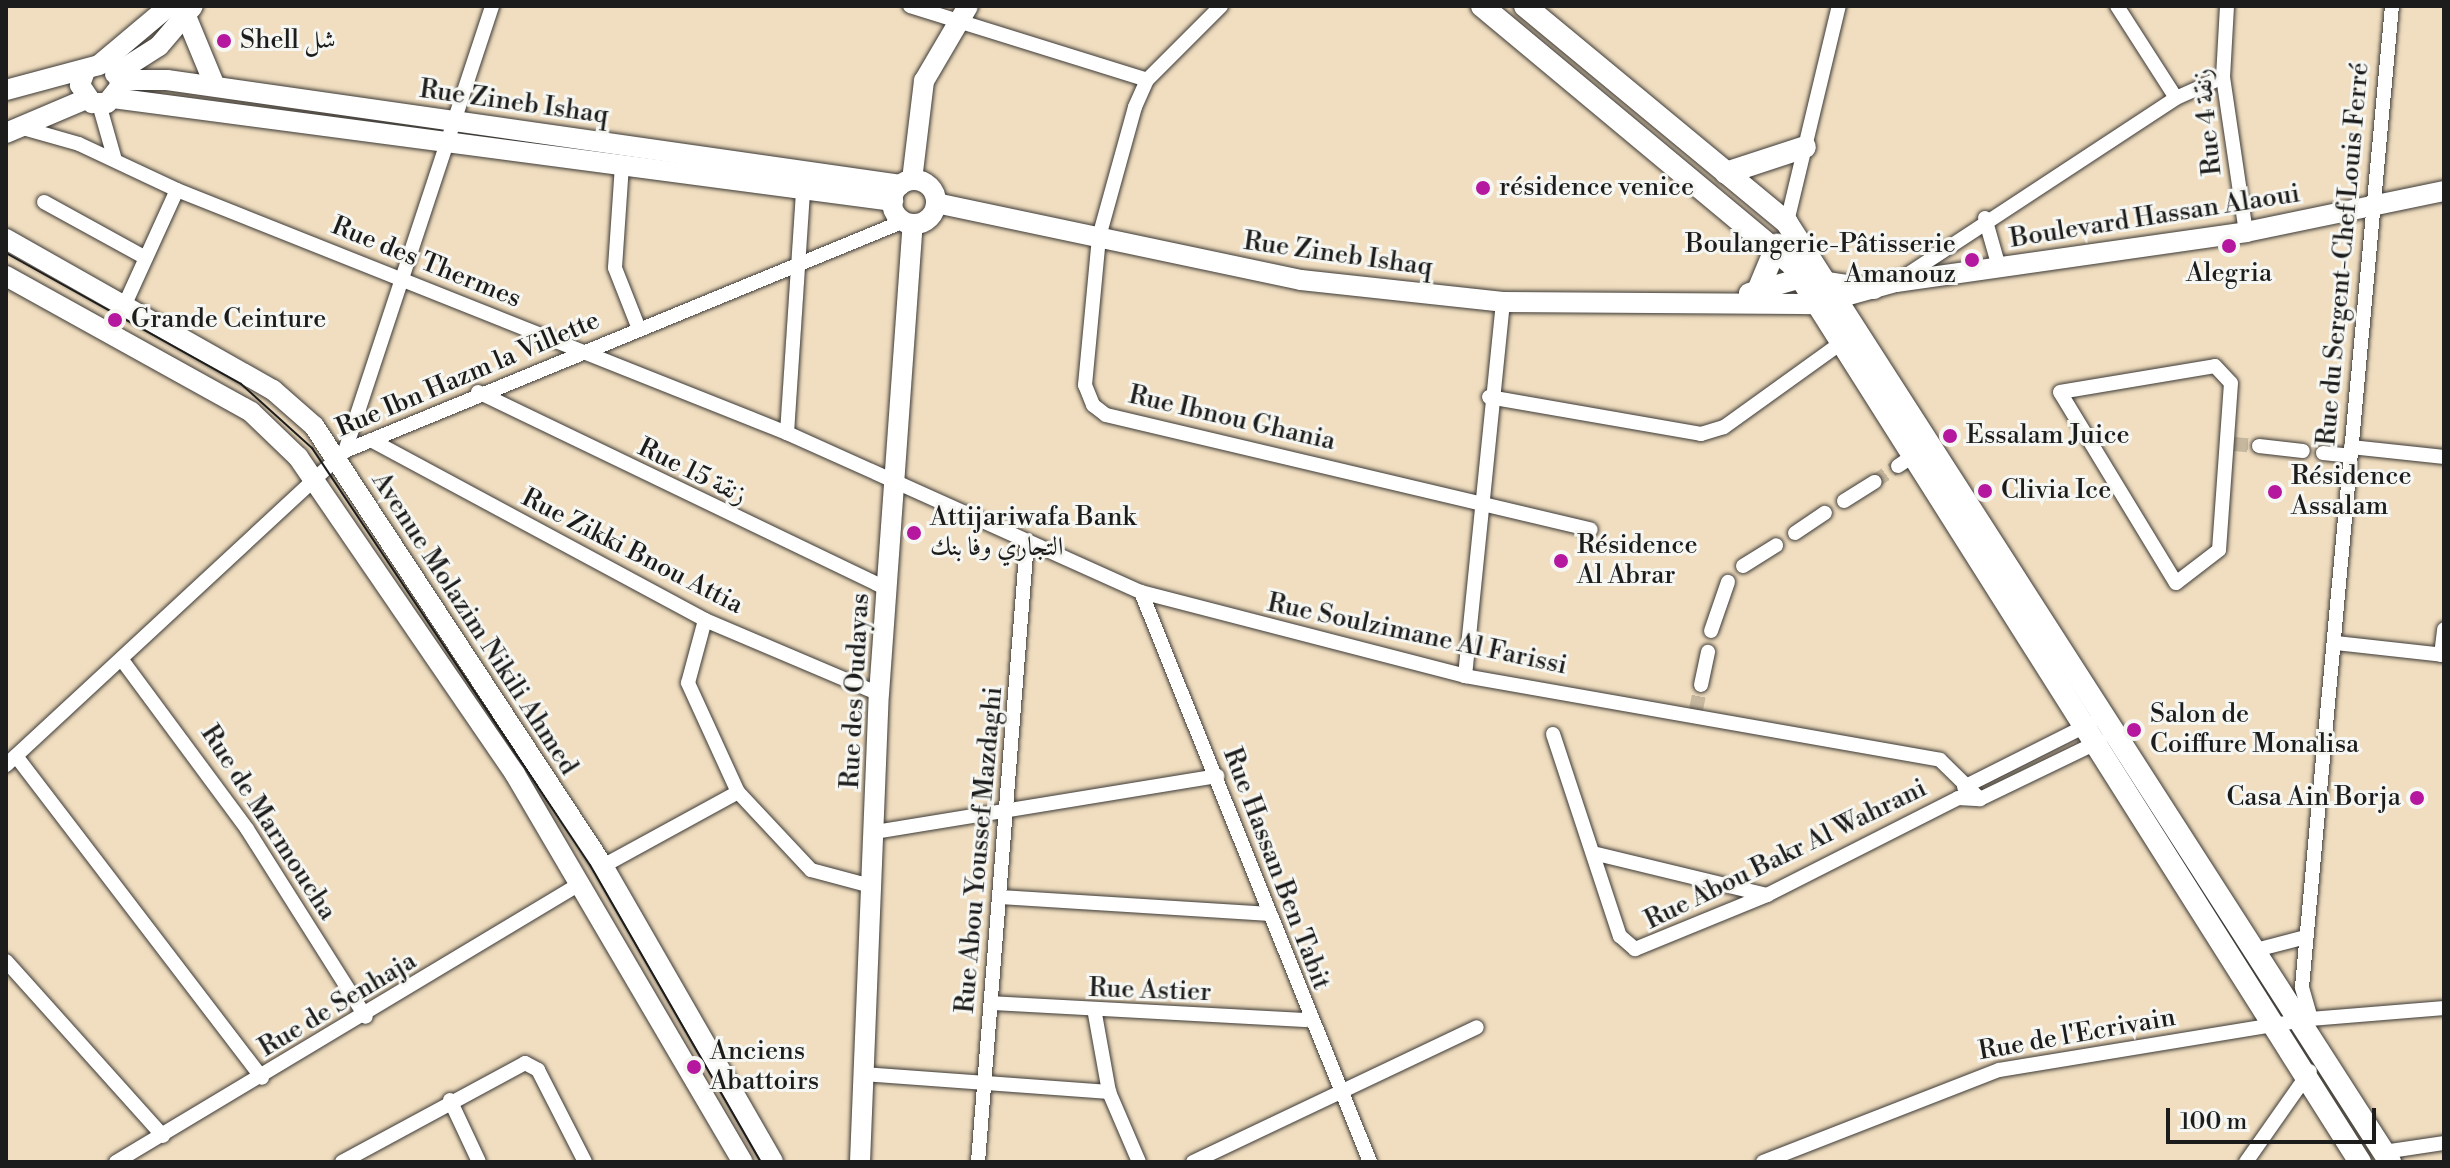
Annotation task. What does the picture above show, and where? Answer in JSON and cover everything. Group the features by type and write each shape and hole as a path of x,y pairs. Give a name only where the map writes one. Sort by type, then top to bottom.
{"main road":[{"path":"1482,6 1777,245 1801,278 1904,462 2088,736 2360,1162"},
{"path":"1525,6 1787,223 1826,279 2256,950 2306,1021 2320,1054 2387,1157"},
{"path":"1726,173 1805,147"},
{"path":"1759,288 1777,245"}],"street":[{"path":"340,454 402,276 451,119 492,6"},
{"path":"910,6 961,14 1147,80 1221,6"},
{"path":"1777,245 1787,223 1839,6"},
{"path":"2117,6 2176,98"},
{"name":"Rue 4 زنقة","path":"2227,6 2223,77 2246,232"},
{"name":"Rue du Sergent-Chef Louis Ferré","path":"2306,1021 2302,987 2306,937 2336,643 2369,208 2392,6"},
{"path":"14,130 102,84 149,55 183,9"},
{"path":"183,9 215,86"},
{"path":"902,189 927,184 936,203 931,216 908,222 902,189 924,81 961,14"},
{"path":"1896,282 1985,218 2176,98 2223,77"},
{"name":"Rue Ibnou Ghania","path":"1147,80 1099,237 1085,385 1099,411 1456,496 1480,508 1591,530"},
{"path":"6,90 102,84"},
{"path":"102,84 115,160"},
{"name":"Rue Zineb Ishaq","path":"102,84 215,86 902,189"},
{"name":"Rue Zineb Ishaq","path":"102,84 444,142 803,190 902,189"},
{"name":"Rue des Thermes","path":"14,130 115,160 177,190 402,276 581,353 787,433 896,483"},
{"path":"622,165 615,268 639,329"},
{"path":"125,304 177,190"},
{"path":"787,433 803,190"},
{"name":"Boulevard Hassan Alaoui","path":"1816,304 1839,302 1896,282 2246,232 2444,191"},
{"path":"44,202 146,258"},
{"name":"Rue Zineb Ishaq","path":"936,203 1301,280 1503,302 1739,298 1816,304"},
{"path":"1985,218 1999,267"},
{"name":"Rue Ibn Hazm la Villette","path":"11,760 340,454 478,392 639,329 797,260 908,222"},
{"name":"Rue des Oudayas","path":"860,1162 879,694 896,483 908,222"},
{"name":"Avenue Molazim Nikili Ahmed","path":"6,239 273,390 340,454 603,866 773,1162"},
{"name":"Avenue Molazim Nikili Ahmed","path":"6,276 251,412 312,478 581,883 743,1162"},
{"name":"Rue Zineb Ishaq","path":"1739,298 1759,288 1801,278 1826,279"},
{"name":"Boulevard Hassan Alaoui","path":"1826,279 1874,289"},
{"path":"1465,676 1489,397 1503,302"},
{"path":"1489,397 1701,434 1724,427 1838,345"},
{"path":"2222,368 2231,383 2231,443 2219,550 2173,582 2060,392 2222,368"},
{"name":"Rue 15 زنقة","path":"478,392 887,589"},
{"name":"Rue Zikki Bnou Attia","path":"371,440 705,620 879,694"},
{"path":"2259,446 2303,451"},
{"path":"2323,453 2444,457"},
{"path":"1844,501 1874,482"},
{"name":"Rue Soulzimane Al Farissi","path":"896,483 1141,592 1465,676 1696,712 1940,760 1967,781 1980,799"},
{"path":"1795,533 1825,513"},
{"name":"Rue Abou Youssef Mazdaghi","path":"978,1162 999,897 1010,812 1027,542"},
{"path":"1743,566 1776,545"},
{"path":"1711,631 1728,582"},
{"name":"Rue Hassan Ben Tabit","path":"1141,592 1217,776 1307,1020 1370,1162"},
{"path":"705,620 688,683 738,792 811,870 871,886"},
{"path":"2336,643 2442,655 2444,629"},
{"path":"1701,685 1708,652"},
{"name":"Rue de Marmoucha","path":"122,660 247,829 366,1017"},
{"name":"Rue Abou Bakr Al Wahrani","path":"1597,854 1620,936 1635,949 1767,895 1958,798 1980,799 2110,724"},
{"path":"1553,734 1597,854 1767,895"},
{"name":"Rue Abou Bakr Al Wahrani","path":"1958,798 1967,781 2088,736"},
{"path":"11,760 262,1078"},
{"path":"875,832 1217,776"},
{"path":"603,866 738,792"},
{"name":"Rue de Senhaja","path":"116,1162 366,1017 581,883"},
{"path":"999,897 1267,914"},
{"path":"2256,950 2306,937"},
{"path":"6,961 163,1136"},
{"name":"Rue Astier","path":"991,1003 1095,1014 1307,1020"},
{"name":"Rue de l'Ecrivain","path":"1767,1161 1999,1070 2272,1025 2444,1008"},
{"path":"1095,1014 1109,1092 1139,1162"},
{"path":"1193,1162 1340,1095 1477,1027"},
{"path":"2246,1162 2320,1054"},
{"path":"342,1162 515,1065 531,1065 585,1162"},
{"path":"863,1074 985,1086 1109,1092"},
{"path":"450,1100 479,1162"},
{"path":"2387,1157 2444,1143"}],"tunnel":[{"path":"2234,444 2259,446"},
{"path":"1874,482 1898,466"},
{"path":"1696,710 1701,685"}],"tram line":[{"path":"6,253 241,384 312,448 590,865 761,1162"}],"place":[{"name":"Shell شل","path":"224,41"},
{"name":"résidence venice","path":"1483,188"},
{"name":"Alegria","path":"2229,246"},
{"name":"Boulangerie-Pâtisserie Amanouz","path":"1972,260"},
{"name":"Grande Ceinture","path":"115,320"},
{"name":"Essalam Juice","path":"1950,436"},
{"name":"Clivia Ice","path":"1985,491"},
{"name":"Résidence Assalam","path":"2275,492"},
{"name":"Attijariwafa Bank التجاري وفا بنك","path":"914,533"},
{"name":"Résidence Al Abrar","path":"1561,561"},
{"name":"Salon de Coiffure Monalisa","path":"2134,730"},
{"name":"Casa Ain Borja","path":"2417,798"},
{"name":"Anciens Abattoirs","path":"694,1067"}]}
